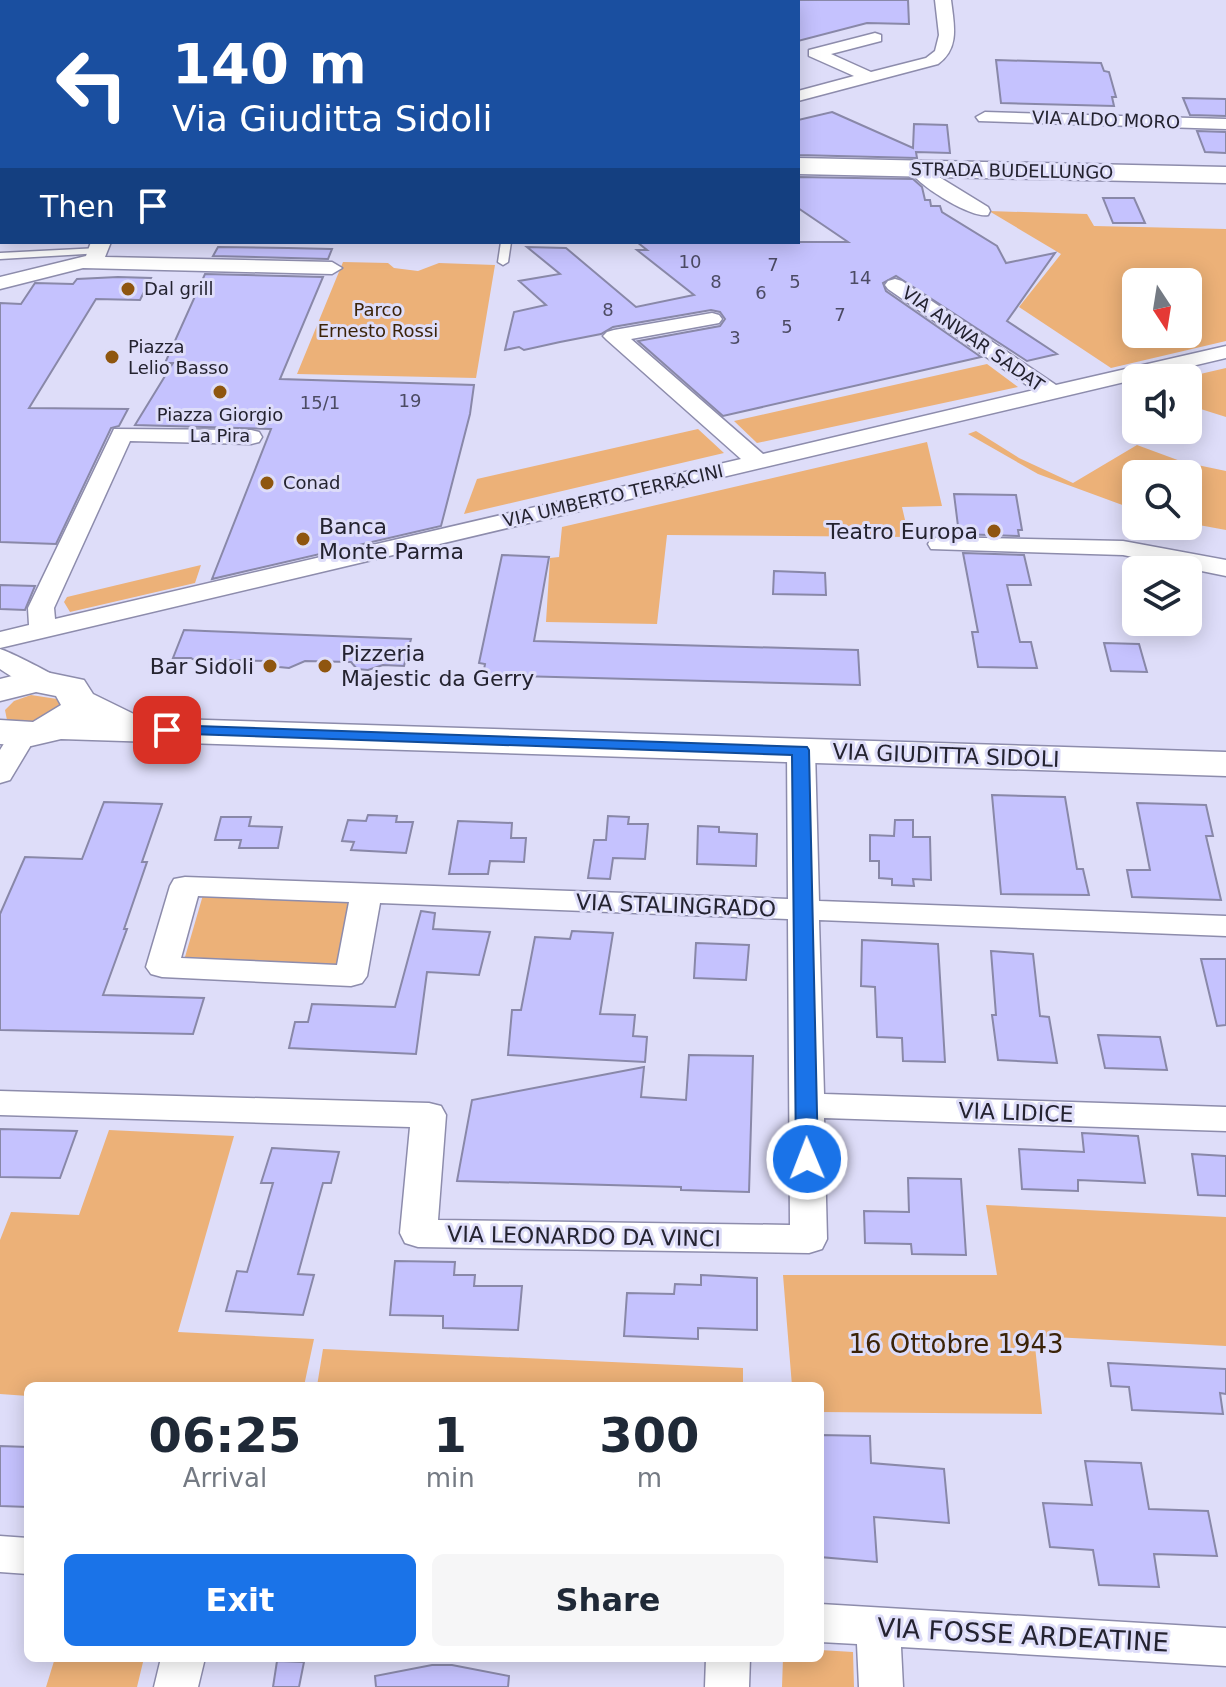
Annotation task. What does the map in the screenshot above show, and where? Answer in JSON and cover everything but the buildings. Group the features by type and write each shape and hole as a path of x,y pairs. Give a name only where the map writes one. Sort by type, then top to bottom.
{"street":[{"path":"800,95 922,64 943,53 947,35 943,0"},
{"path":"869,77 815,53 875,38"},
{"name":"VIA ALDO MORO","path":"985,117 1226,124"},
{"name":"STRADA BUDELLUNGO","path":"800,166 1226,175"},
{"path":"918,169 921,176 981,211"},
{"path":"0,283 95,252 332,268"},
{"name":"VIA ANWAR SADAT","path":"895,285 1052,393"},
{"path":"712,319 614,336 758,462"},
{"name":"VIA UMBERTO TERRACINI","path":"0,640 1226,352"},
{"path":"43,630 41,608 122,434 251,437"},
{"path":"940,544 1123,548 1226,568"},
{"path":"0,657 24,673 42,715 0,774"},
{"name":"VIA GIUDITTA SIDOLI","path":"0,690 23,682 42,715 138,729 1226,764"},
{"name":"VIA LEONARDO DA VINCI","path":"0,1103 429,1115 418,1233 809,1239 801,750"},
{"name":"VIA STALINGRADO","path":"366,892 351,976 162,967 185,886 366,892 1226,926"},
{"name":"VIA LIDICE","path":"806,1105 1226,1119"},
{"path":"0,1554 24,1556"},
{"name":"VIA FOSSE ARDEATINE","path":"824,1623 1226,1647"},
{"path":"878,1627 881,1687"},
{"path":"176,1687 182,1662"},
{"path":"727,1687 728,1662"}],"lane":[{"path":"503,262 506,244"},
{"path":"0,256 95,252"}],"green space":[{"path":"989,211 1087,214 1094,226 1226,229 1226,341 1202,347 1202,268 1122,268 1122,348 1196,348 1111,368 1019,307 1061,254"},
{"name":"Parco Ernesto Rossi","path":"343,262 388,263 394,268 418,271 439,263 495,265 476,378 297,374"},
{"path":"987,364 1018,387 757,443 734,421"},
{"path":"1226,368 1226,417 1202,409 1202,374"},
{"path":"698,429 724,453 464,514 477,479"},
{"path":"976,431 1019,458 1073,483 1137,445 1178,460 1122,460 1122,505 1038,474 968,434"},
{"path":"927,442 942,506 902,507 909,537 667,535 657,624 546,622 550,558 559,557 562,527"},
{"path":"1202,466 1226,471 1226,530 1202,526"},
{"path":"201,565 195,583 70,612 64,602 67,597"},
{"path":"31,695 57,699 62,708 47,723 12,723 7,720 5,710 14,701"},
{"path":"203,895 352,901 338,965 185,957"},
{"path":"109,1130 234,1136 178,1332 314,1339 305,1382 24,1382 24,1396 0,1394 0,1240 11,1212 79,1215"},
{"name":"16 Ottobre 1943","path":"986,1205 1226,1217 1226,1346 1034,1336 1042,1414 824,1412 824,1382 792,1382 783,1275 997,1275"},
{"path":"323,1349 743,1368 743,1382 318,1382"},
{"path":"824,1650 853,1652 854,1687 782,1687 783,1662 824,1662"},
{"path":"54,1662 143,1662 137,1687 46,1687"}],"place":[{"name":"Dal grill","path":"128,289"},
{"name":"Piazza Lelio Basso","path":"112,357"},
{"name":"Piazza Giorgio La Pira","path":"220,392"},
{"name":"Conad","path":"267,483"},
{"name":"Teatro Europa","path":"994,531"},
{"name":"Banca Monte Parma","path":"303,539"},
{"name":"Bar Sidoli","path":"270,666"},
{"name":"Pizzeria Majestic da Gerry","path":"325,666"}],"route":[{"path":"167,730 801,750 807,1159"}]}
